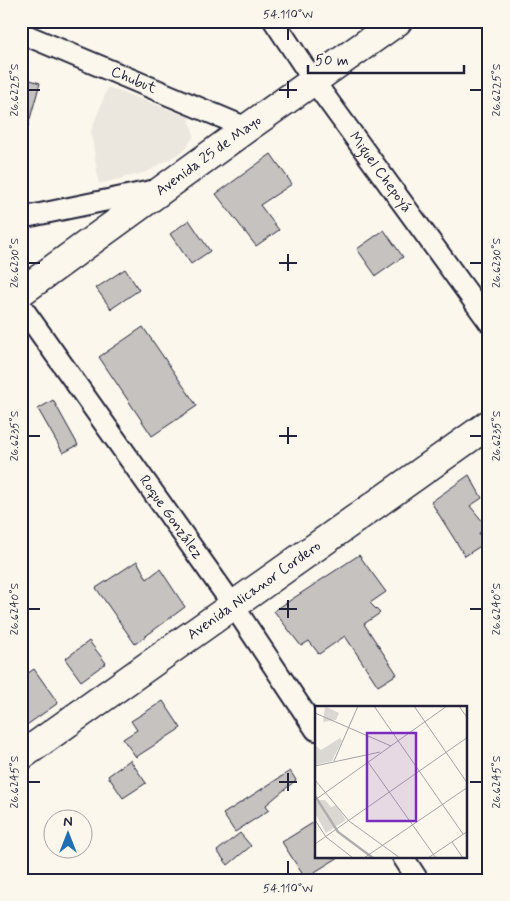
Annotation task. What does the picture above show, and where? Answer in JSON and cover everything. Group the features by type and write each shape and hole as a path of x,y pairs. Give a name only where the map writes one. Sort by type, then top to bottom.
{"main road":[{"name":"Avenida 25 de Mayo","path":"21,292 313,80 398,21"},
{"name":"Avenida Nicanor Cordero","path":"21,756 489,424"}],"street":[{"name":"Miguel Chepoyá","path":"274,21 313,80 489,322"},
{"name":"Chubut","path":"21,33 247,128"},
{"path":"21,218 165,188"},
{"name":"Roque González","path":"21,306 233,605 315,728"},
{"path":"404,858 418,880"}],"shaded area":[{"path":"108,87 189,117 194,136 185,150 147,172 99,184 91,131"}],"building":[{"path":"21,77 40,83 26,133 21,132"},
{"path":"271,154 292,184 260,205 279,230 256,246 216,194"},
{"path":"189,220 210,251 191,264 170,234"},
{"path":"384,230 403,257 376,276 357,249"},
{"path":"125,269 139,290 111,309 96,288"},
{"path":"143,327 197,406 152,436 99,357"},
{"path":"53,400 78,445 63,453 38,409"},
{"path":"469,475 482,498 470,506 488,528 479,533 485,543 465,556 431,502"},
{"path":"359,555 386,592 370,603 380,613 364,624 397,674 378,686 345,636 319,654 309,641 301,646 274,611"},
{"path":"137,561 147,579 160,569 185,607 135,644 96,588"},
{"path":"89,641 106,663 81,681 65,659"},
{"path":"34,669 58,703 21,729 21,678"},
{"path":"163,701 181,728 136,757 123,739 137,730 131,721"},
{"path":"130,760 146,783 123,798 108,776"},
{"path":"290,771 296,780 266,805 269,810 235,832 223,814"},
{"path":"315,822 315,858 337,858 305,878 282,842"},
{"path":"240,833 251,846 228,865 217,851"}]}
